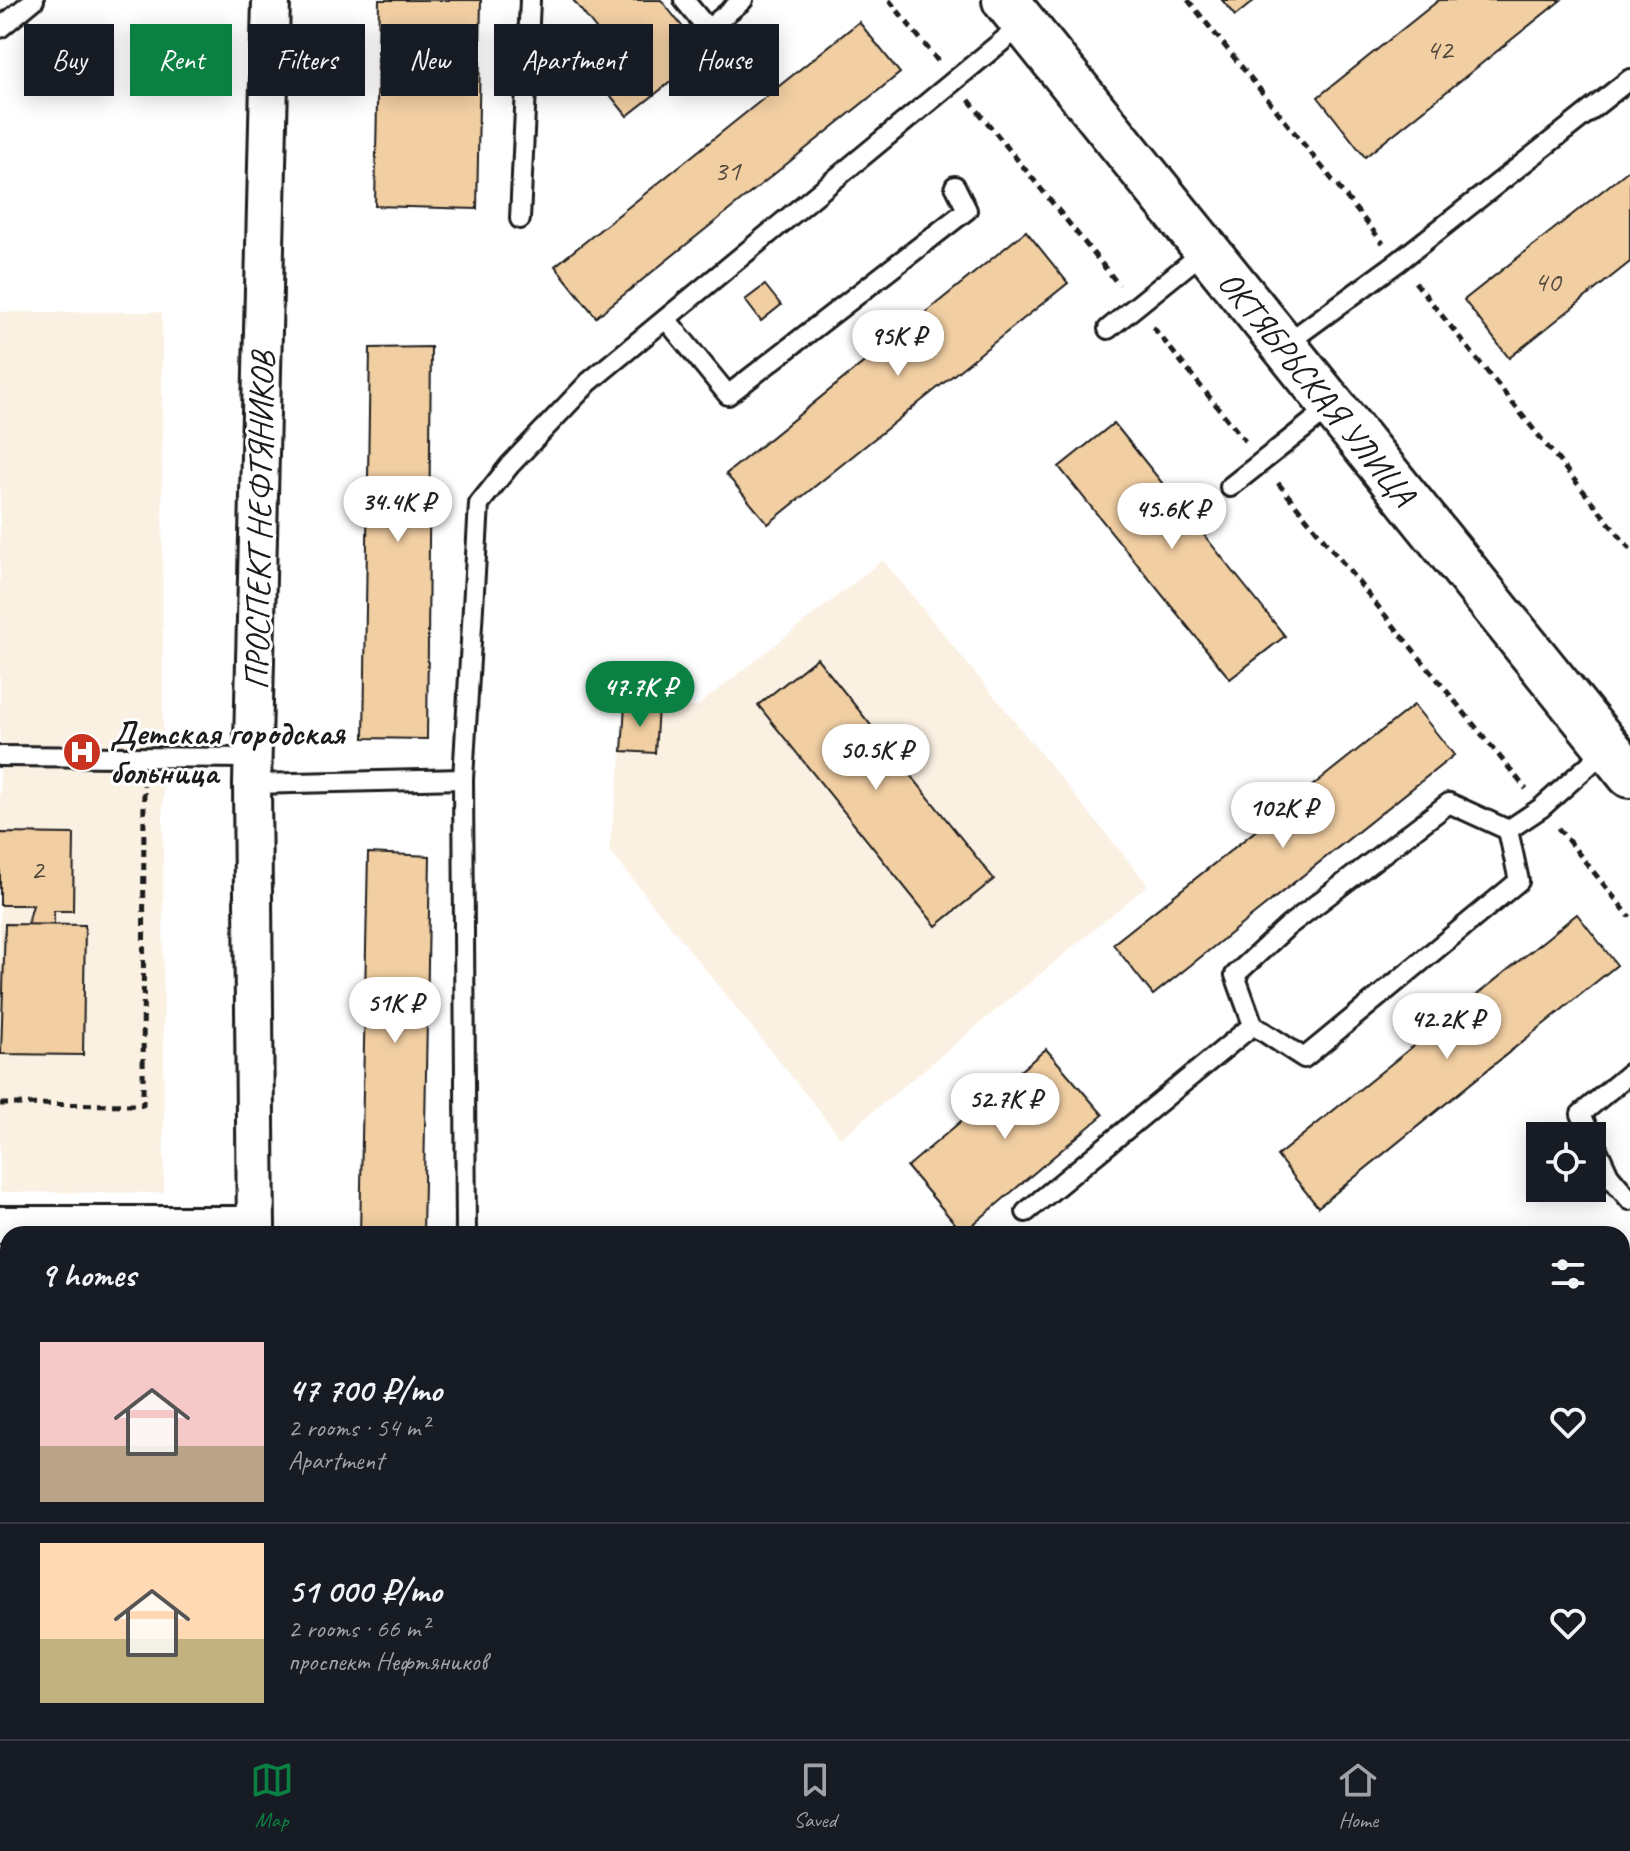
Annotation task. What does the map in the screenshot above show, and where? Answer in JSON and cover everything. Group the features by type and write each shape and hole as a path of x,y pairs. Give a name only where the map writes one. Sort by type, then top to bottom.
{"street":[{"name":"ПРОСПЕКТ НЕФТЯНИКОВ","path":"256,1226 253,771 271,0"},
{"name":"ОКТЯБРЬСКАЯ УЛИЦА","path":"1014,12 1623,763"},
{"path":"0,1225 51,1226"}],"lane":[{"path":"0,28 34,0"},
{"path":"520,219 530,0"},
{"path":"684,0 708,29 743,0"},
{"path":"466,1226 463,779 479,504 510,465 589,382 666,319 1014,12"},
{"path":"1283,346 1398,262 1630,79"},
{"path":"666,319 728,395 967,210 955,186"},
{"path":"1108,329 1206,250"},
{"path":"1230,487 1332,406"},
{"path":"0,756 144,758 253,771 463,779"},
{"path":"1508,830 1623,763"},
{"path":"1449,803 1508,830 1519,881 1304,1058 1253,1025 1235,975 1288,926 1399,841 1449,803"},
{"path":"1026,1212 1253,1025"},
{"path":"1584,1122 1581,1114 1630,1073"},
{"path":"1606,1169 1630,1200"}],"path":[{"path":"0,1104 143,1105 144,758"}],"shaded area":[{"name":"Детская городская больница","path":"0,312 162,312 164,1193 0,1192"},
{"path":"883,560 1148,885 841,1138 609,850 625,705 696,707"}],"building":[{"path":"379,0 481,0 477,209 375,206"},
{"path":"573,0 661,0 680,24 669,24 669,83 653,96 653,24 592,24"},
{"path":"1222,0 1255,0 1235,16"},
{"path":"1439,0 1561,0 1365,157 1318,97"},
{"path":"859,22 900,73 596,317 555,266 767,96 779,96 779,86"},
{"path":"611,96 653,96 627,116"},
{"path":"1630,169 1630,262 1509,358 1464,300"},
{"path":"1026,231 1068,283 768,524 726,474"},
{"path":"765,285 781,305 761,321 745,300"},
{"path":"431,347 427,739 364,738 370,348"},
{"path":"1114,423 1285,636 1230,679 1059,467"},
{"path":"817,658 994,879 936,926 758,705"},
{"path":"625,705 658,707 655,753 622,751"},
{"path":"1414,705 1454,755 1153,995 1113,944"},
{"path":"0,833 74,834 73,911 54,911 54,926 27,926 33,905 0,905"},
{"path":"368,853 430,856 423,1226 360,1226"},
{"path":"1577,914 1617,965 1318,1207 1277,1156"},
{"path":"5,924 85,925 83,1055 1,1054"},
{"path":"1046,1049 1103,1115 971,1226 957,1226 907,1167"}],"place":[{"name":"Детская городская больница","path":"82,752"}]}
